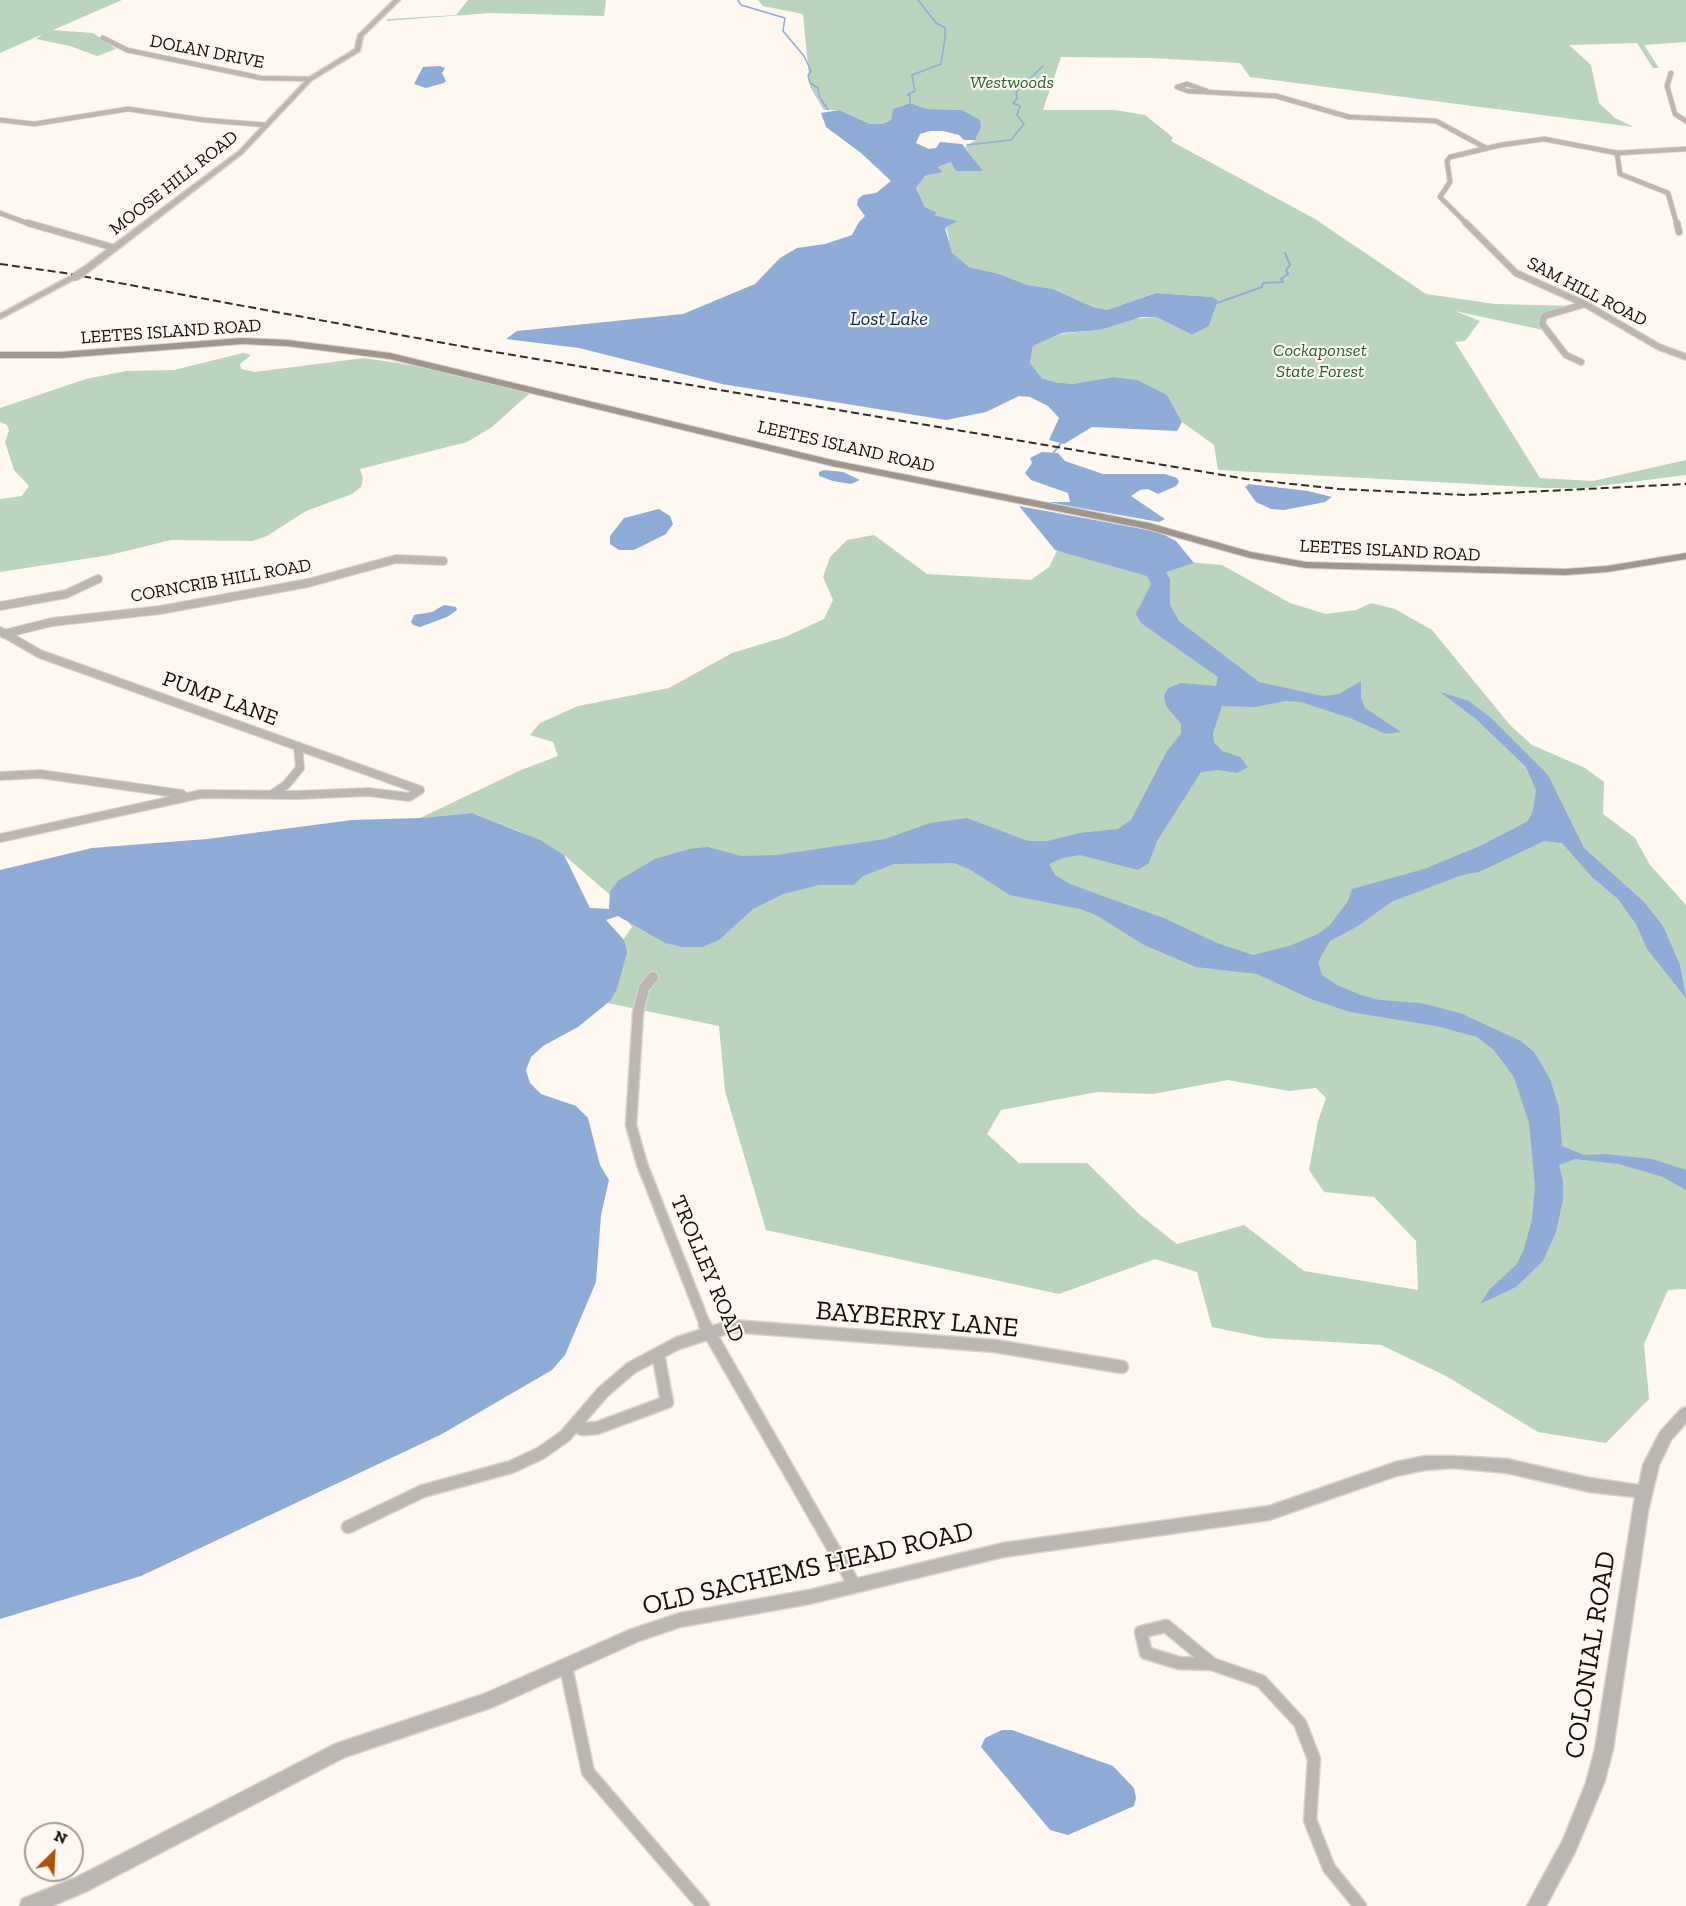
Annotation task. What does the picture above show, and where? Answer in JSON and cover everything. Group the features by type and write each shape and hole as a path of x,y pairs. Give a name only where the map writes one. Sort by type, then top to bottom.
{"main road":[{"name":"LEETES ISLAND ROAD","path":"0,355 61,355 242,341 280,342 390,356 832,463 1141,524 1250,555 1306,565 1555,573 1607,569 1686,556"}],"street":[{"name":"MOOSE HILL ROAD","path":"0,317 84,271 241,152 310,79 358,50 360,36 397,0"},
{"name":"DOLAN DRIVE","path":"103,38 127,50 261,78 310,79"},
{"path":"1671,73 1666,86 1675,114 1686,121"},
{"path":"1207,91 1190,84 1177,87 1188,91 1276,96 1349,117 1436,121 1486,148 1525,140 1548,140 1617,153 1686,149"},
{"path":"0,120 34,124 137,110 204,120 266,125"},
{"name":"SAM HILL ROAD","path":"1486,148 1449,158 1450,182 1440,198 1516,273 1585,304 1659,347 1686,357"},
{"path":"1617,153 1620,174 1668,193 1679,232"},
{"path":"0,213 48,231 115,248"},
{"path":"1581,362 1566,355 1542,324 1544,316 1585,304"},
{"name":"CORNCRIB HILL ROAD","path":"2,632 52,622 159,610 308,583 396,559 443,561"},
{"path":"0,606 66,594 98,579"},
{"name":"PUMP LANE","path":"2,632 40,654 420,790 409,797 368,792 298,795 274,793"},
{"path":"0,776 40,774 191,795 274,793 286,785 300,768 298,746"},
{"path":"0,838 191,795"},
{"name":"TROLLEY ROAD","path":"653,977 644,988 638,1013 631,1125 642,1164 710,1335 855,1586"},
{"name":"BAYBERRY LANE","path":"348,1527 423,1491 526,1461 554,1445 621,1375 684,1341 710,1335 732,1326 995,1346 1122,1367"},
{"path":"575,1425 582,1429 597,1428 667,1402 658,1354"},
{"name":"COLONIAL ROAD","path":"1536,1906 1569,1846 1595,1783 1604,1749 1645,1492 1658,1448 1671,1428 1686,1413"},
{"name":"OLD SACHEMS HEAD ROAD","path":"29,1906 53,1898 116,1867 341,1750 487,1701 635,1635 680,1620 772,1605 1023,1546 1192,1526 1269,1513 1396,1469 1425,1463 1453,1461 1508,1466 1590,1485 1645,1492"},
{"path":"1212,1664 1166,1626 1141,1632 1146,1653 1179,1663 1212,1664 1261,1681 1300,1723 1314,1760 1310,1820 1329,1868 1360,1906"},
{"path":"566,1666 588,1772 703,1906"}],"green space":[{"path":"0,0 122,0 53,30 93,33 116,49 97,56 70,46 36,39 43,34 0,53"},
{"path":"468,0 606,0 604,16 490,13 386,21 388,19 456,15"},
{"name":"Cockaponset State Forest","path":"758,0 1686,0 1686,42 1644,45 1659,68 1653,68 1637,43 1569,45 1591,65 1599,103 1615,118 1634,127 1250,77 1240,63 1152,58 1061,57 1043,110 1115,110 1145,115 1173,138 1171,141 1315,219 1426,294 1495,304 1573,306 1542,316 1538,322 1543,330 1455,311 1480,321 1465,341 1455,342 1540,478 1593,481 1686,460 1686,475 1584,488 1545,488 1218,470 1214,445 1182,422 1167,395 1113,377 1072,384 1054,382 1042,378 1030,363 1033,346 1060,334 1100,330 1129,319 1156,317 1192,335 1209,326 1218,300 1212,297 1156,293 1107,310 1093,307 1053,289 1026,285 999,274 969,267 951,253 947,229 944,229 957,221 934,215 925,207 916,188 925,176 942,172 938,167 951,162 982,171 965,147 975,140 962,110 927,109 910,103 898,107 891,120 882,124 870,124 839,110 824,110 810,87 803,14 763,6"},
{"path":"243,353 251,355 240,364 241,369 255,372 364,358 431,368 531,392 492,427 467,442 360,469 363,478 361,487 352,494 306,511 267,536 252,541 171,540 110,555 0,572 0,499 22,496 29,486 14,470 5,442 9,431 7,425 0,422 0,408 86,379 126,371 174,370"},
{"path":"874,535 927,574 1031,580 1049,567 1057,551 1222,565 1290,603 1326,614 1356,610 1371,603 1395,609 1432,630 1510,725 1532,745 1585,768 1604,782 1603,814 1635,838 1650,865 1686,905 1686,1289 1668,1290 1644,1344 1649,1399 1606,1443 1538,1432 1446,1376 1381,1345 1265,1338 1212,1327 1197,1272 1155,1259 1059,1294 766,1230 725,1091 719,1026 583,998 632,927 609,894 564,855 521,832 472,813 420,818 521,770 558,756 553,742 530,735 540,723 578,706 669,688 732,653 785,637 824,619 833,600 823,577 830,557 847,540","holes":["1228,1080 1289,1091 1316,1088 1326,1098 1318,1121 1309,1170 1324,1192 1374,1197 1416,1241 1418,1290 1304,1271 1244,1225 1177,1244 1140,1215 1087,1163 1019,1163 987,1134 1001,1110 1097,1092 1153,1094"]}],"water":[{"path":"423,67 445,68 442,73 446,81 444,83 426,88 414,84"},
{"name":"Lost Lake","path":"910,103 927,109 962,110 980,120 981,127 975,140 964,140 959,135 943,131 930,131 920,134 916,143 929,149 936,148 940,142 962,144 983,171 956,171 951,162 938,167 943,172 925,176 916,188 925,207 937,213 934,215 958,221 945,228 952,253 969,267 999,274 1027,285 1053,289 1093,307 1107,310 1156,293 1212,297 1218,300 1209,326 1192,335 1156,317 1141,317 1100,330 1062,333 1033,346 1030,363 1042,378 1072,384 1113,377 1137,380 1167,395 1182,422 1177,431 1092,427 1064,444 1049,440 1059,418 1048,406 1030,397 1019,396 986,412 946,420 722,384 579,348 506,339 517,331 683,314 755,284 780,258 797,248 825,244 852,235 865,216 857,205 858,199 863,195 876,193 891,181 861,153 826,127 821,113 839,110 870,124 882,124 891,120 893,109"},
{"path":"1042,452 1058,453 1065,461 1103,474 1165,474 1177,478 1179,482 1176,486 1158,494 1148,489 1140,490 1131,496 1165,519 1159,522 1047,502 1070,502 1068,493 1031,480 1025,473 1032,463 1030,458"},
{"path":"824,470 843,472 860,480 851,484 833,481 819,476 819,472"},
{"path":"1249,484 1308,491 1332,497 1325,502 1284,510 1271,509 1256,502 1245,487"},
{"path":"1019,506 1159,532 1176,541 1194,563 1166,572 1170,580 1170,605 1179,621 1259,682 1323,696 1339,694 1361,681 1361,699 1365,708 1401,732 1386,734 1350,718 1301,702 1285,701 1255,707 1222,706 1213,733 1214,742 1222,751 1240,757 1248,767 1237,773 1219,770 1201,772 1157,841 1149,863 1138,870 1080,855 1063,858 1049,864 1055,875 1070,884 1166,919 1217,943 1253,955 1289,946 1318,934 1330,925 1348,901 1352,889 1424,869 1480,846 1528,821 1533,811 1536,790 1526,767 1476,719 1440,692 1469,701 1491,718 1548,775 1584,848 1644,902 1663,926 1680,965 1686,998 1647,949 1636,924 1618,899 1592,877 1562,843 1544,841 1479,872 1462,875 1391,902 1358,926 1330,941 1318,962 1322,975 1337,985 1379,1000 1421,1003 1460,1013 1521,1041 1534,1052 1550,1079 1559,1108 1562,1146 1584,1155 1605,1154 1652,1159 1686,1170 1686,1190 1663,1177 1619,1164 1575,1159 1559,1165 1563,1181 1563,1199 1556,1232 1543,1261 1516,1287 1480,1304 1490,1289 1517,1264 1524,1249 1532,1219 1535,1186 1529,1123 1514,1077 1493,1049 1477,1037 1436,1026 1350,1012 1311,999 1257,974 1196,967 1144,945 1096,915 1080,909 1010,895 969,869 954,863 894,864 863,876 854,885 819,885 783,894 753,909 719,940 702,947 682,947 665,943 618,916 606,920 624,940 627,952 617,989 610,1001 578,1027 543,1046 531,1057 526,1070 530,1083 541,1094 576,1106 588,1118 600,1165 609,1180 601,1215 596,1282 565,1355 552,1370 442,1434 141,1576 0,1619 0,870 92,848 207,839 352,820 420,818 472,813 540,840 564,855 590,908 609,909 610,891 619,880 655,859 689,849 708,847 741,856 776,855 885,839 930,823 967,818 1028,841 1048,841 1079,833 1118,829 1131,820 1167,751 1181,734 1181,724 1166,706 1164,696 1168,688 1181,683 1216,686 1218,677 1141,623 1136,614 1151,584 1147,576 1055,550"},
{"path":"659,509 670,516 673,524 666,534 634,550 619,550 610,544 610,536 624,518"},
{"path":"444,605 456,607 457,610 447,617 420,627 411,622 414,615 432,612"},
{"path":"1002,1730 1012,1730 1113,1766 1134,1788 1136,1798 1134,1806 1068,1835 1050,1830 981,1747 985,1738"}],"waterway":[{"path":"738,0 741,5 785,18 783,31 804,56 811,71 808,76 810,83 818,88 819,96 828,110"},
{"path":"910,103 910,95 907,95 915,91 912,75 941,64 945,38 945,28 936,23 918,0"},
{"path":"967,145 1011,140 1024,124 1017,115 1020,106 1013,103 1017,99 1016,92 1043,66"},
{"path":"1217,303 1262,287 1263,283 1283,282 1281,279 1288,274 1286,270 1290,265 1285,253"},
{"path":"1054,452 1061,443"}],"railway":[{"path":"0,264 65,273 471,348 1246,479 1339,489 1465,495 1686,484"}],"park label":[{"name":"Westwoods","path":"1012,83"}]}
